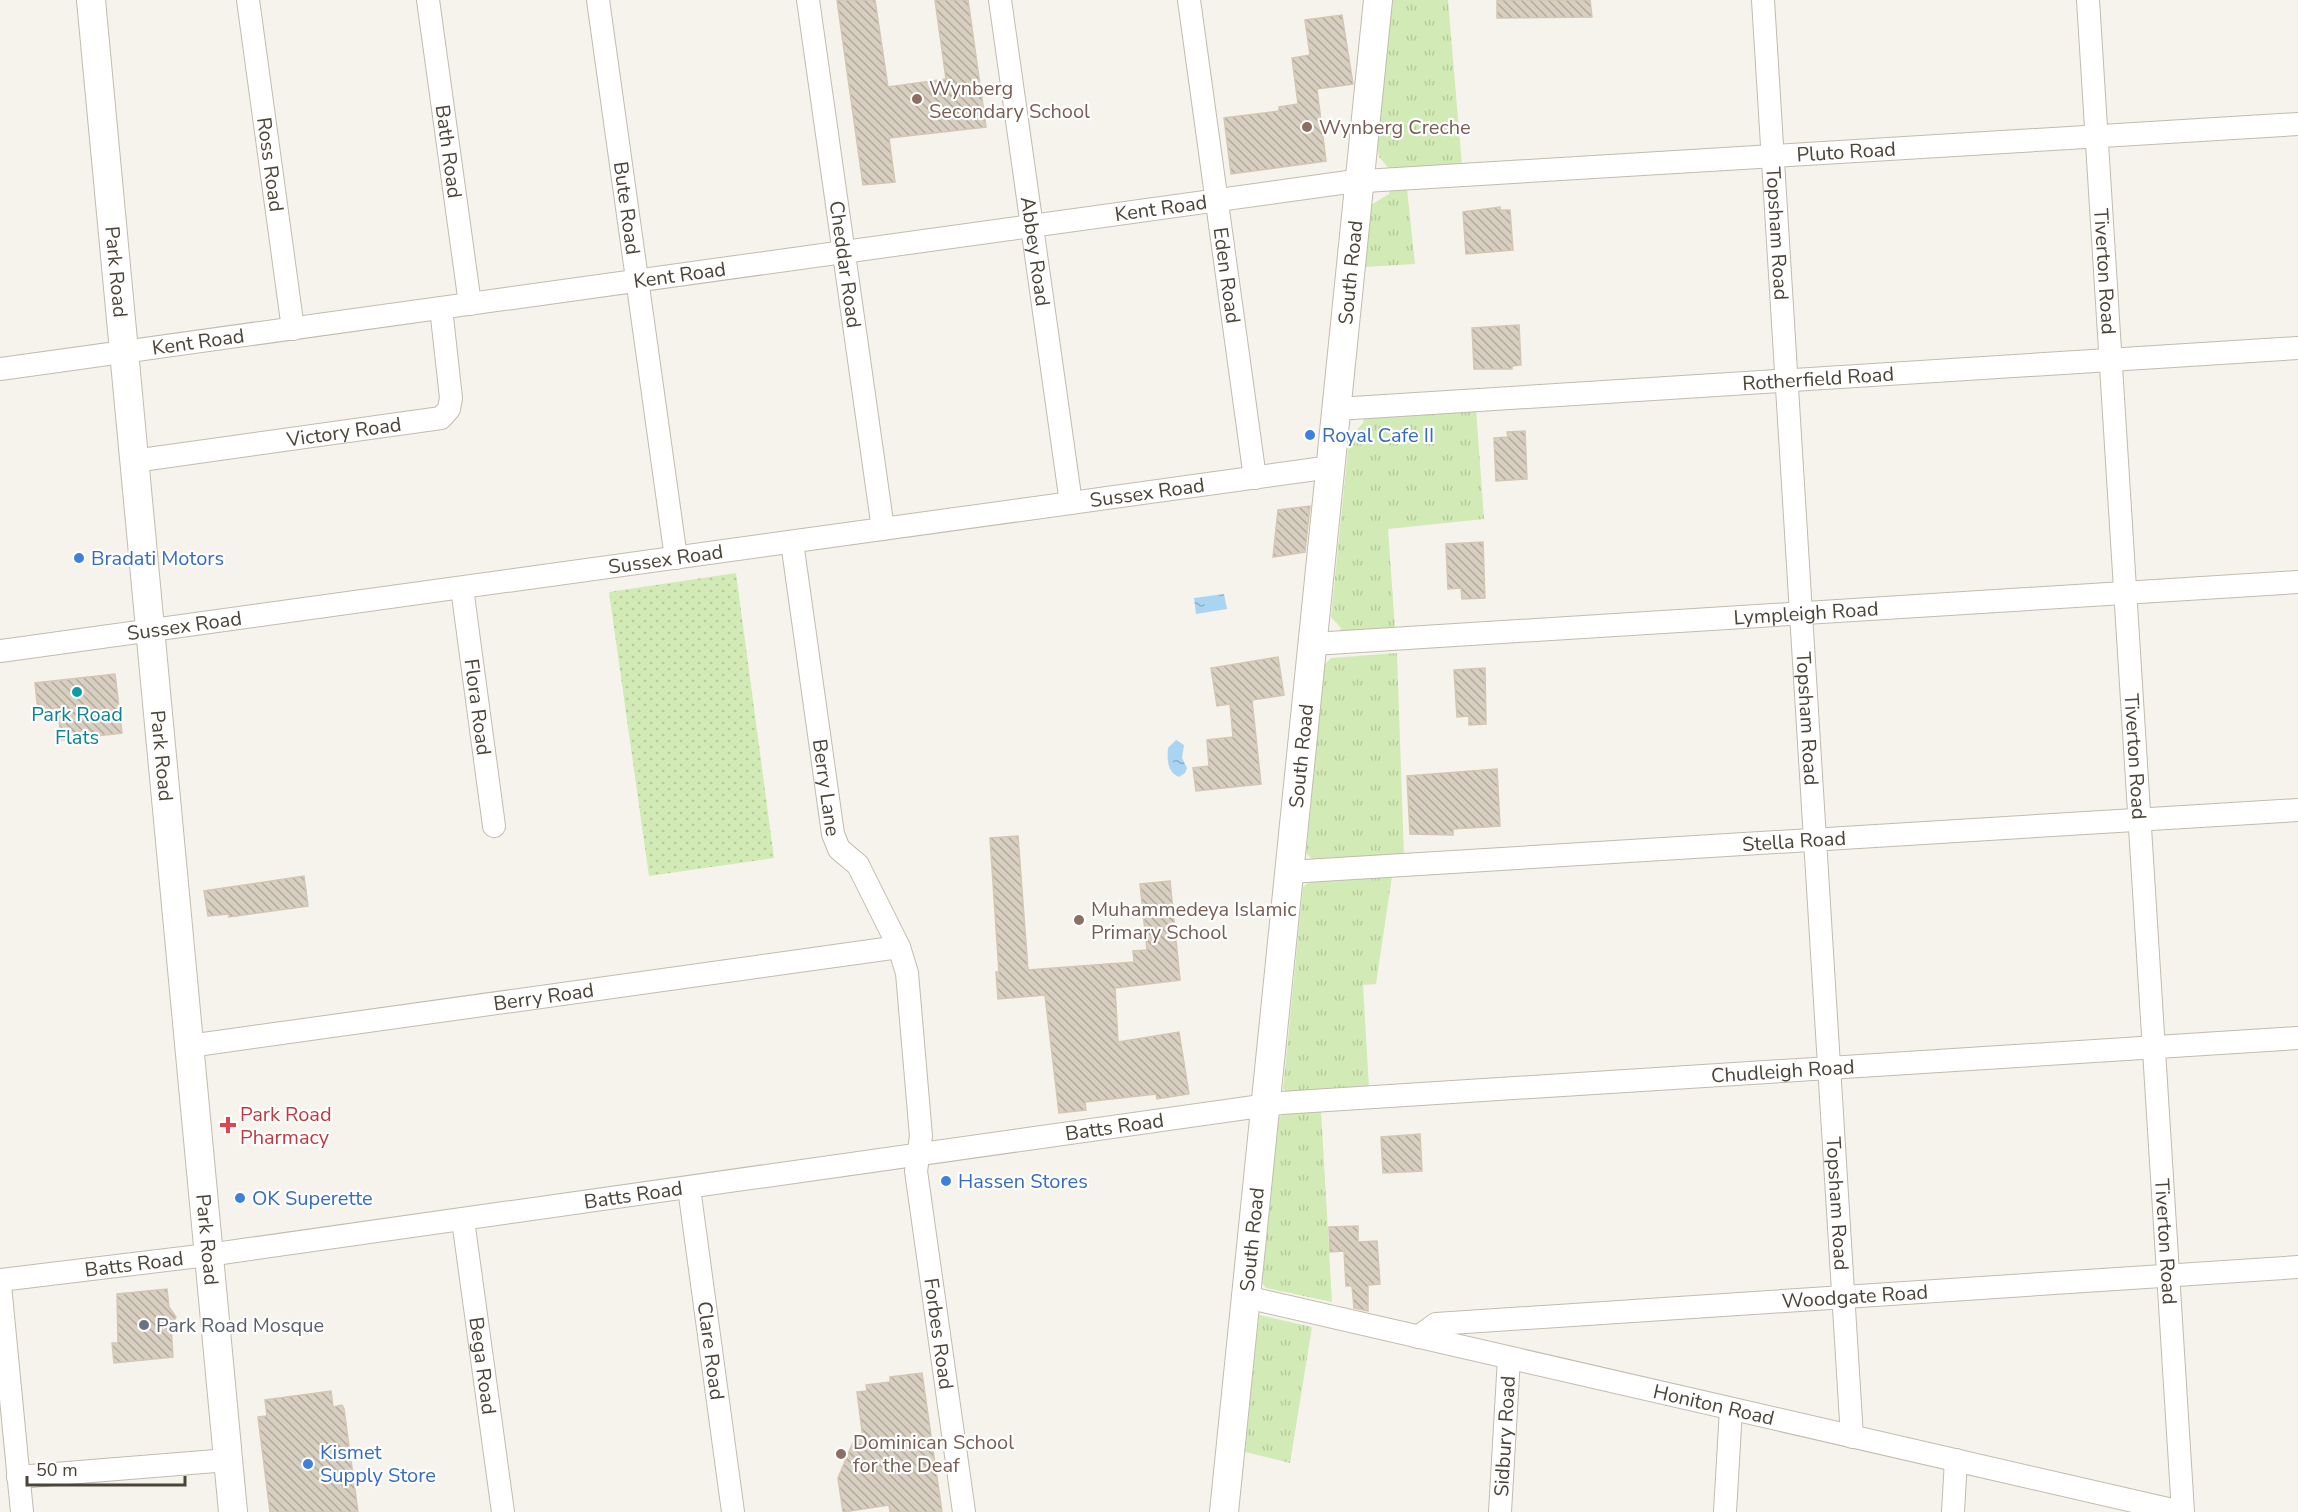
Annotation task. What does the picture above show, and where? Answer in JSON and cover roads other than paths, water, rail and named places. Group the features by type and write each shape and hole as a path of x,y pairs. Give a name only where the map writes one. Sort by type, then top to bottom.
{"street":[{"name":"Park Road","path":"91,0 233,1512"},
{"name":"Ross Road","path":"248,0 294,329"},
{"name":"Bath Road","path":"428,0 470,304"},
{"name":"Bute Road","path":"598,0 676,558"},
{"name":"Cheddar Road","path":"808,0 883,529"},
{"name":"Abbey Road","path":"1000,0 1071,503"},
{"name":"Eden Road","path":"1189,0 1255,478"},
{"name":"South Road","path":"1224,1512 1378,0"},
{"name":"Topsham Road","path":"1763,0 1852,1437"},
{"name":"Tiverton Road","path":"2088,0 2182,1512"},
{"name":"Pluto Road","path":"1359,182 2298,124"},
{"name":"Kent Road","path":"0,369 1359,182"},
{"name":"Victory Road","path":"134,461 441,418 449,409 451,398 441,308"},
{"name":"Rotherfield Road","path":"1337,409 2298,348"},
{"name":"Sussex Road","path":"0,651 1331,467"},
{"name":"Berry Lane","path":"792,542 833,834 839,849 858,865 899,947 912,1006 921,1136 920,1156"},
{"name":"Lympleigh Road","path":"1313,644 2298,582"},
{"name":"Flora Road","path":"462,588 494,826"},
{"name":"Stella Road","path":"1289,872 2298,810"},
{"name":"Berry Road","path":"189,1046 899,947"},
{"name":"Chudleigh Road","path":"1266,1106 1829,1067 2298,1038"},
{"name":"Batts Road","path":"0,1280 208,1255 463,1220 1266,1106"},
{"name":"Forbes Road","path":"920,1156 916,1171 964,1512"},
{"name":"Clare Road","path":"689,1188 733,1512"},
{"name":"Bega Road","path":"463,1220 503,1512"},
{"name":"Woodgate Road","path":"1418,1337 1437,1324 2298,1267"},
{"path":"0,1285 22,1512"},
{"name":"Honiton Road","path":"1246,1298 2182,1512"},
{"name":"Sidbury Road","path":"1500,1512 1509,1358"},
{"path":"1725,1512 1731,1409"},
{"path":"18,1477 228,1460"},
{"path":"1953,1512 1956,1460"}],"water":[{"path":"1224,594 1227,609 1196,614 1194,598"},
{"path":"1176,740 1184,745 1182,758 1187,768 1185,773 1179,777 1172,772 1168,761 1168,748"}],"place":[{"name":"Wynberg Secondary School","path":"917,99"},
{"name":"Wynberg Creche","path":"1307,127"},
{"name":"Royal Cafe II","path":"1310,435"},
{"name":"Bradati Motors","path":"79,558"},
{"name":"Park Road Flats","path":"77,692"},
{"name":"Muhammedeya Islamic Primary School","path":"1079,920"},
{"name":"Park Road Pharmacy","path":"228,1125"},
{"name":"Hassen Stores","path":"946,1181"},
{"name":"OK Superette","path":"240,1198"},
{"name":"Park Road Mosque","path":"144,1325"},
{"name":"Dominican School for the Deaf","path":"841,1454"},
{"name":"Kismet Supply Store","path":"308,1464"}]}
